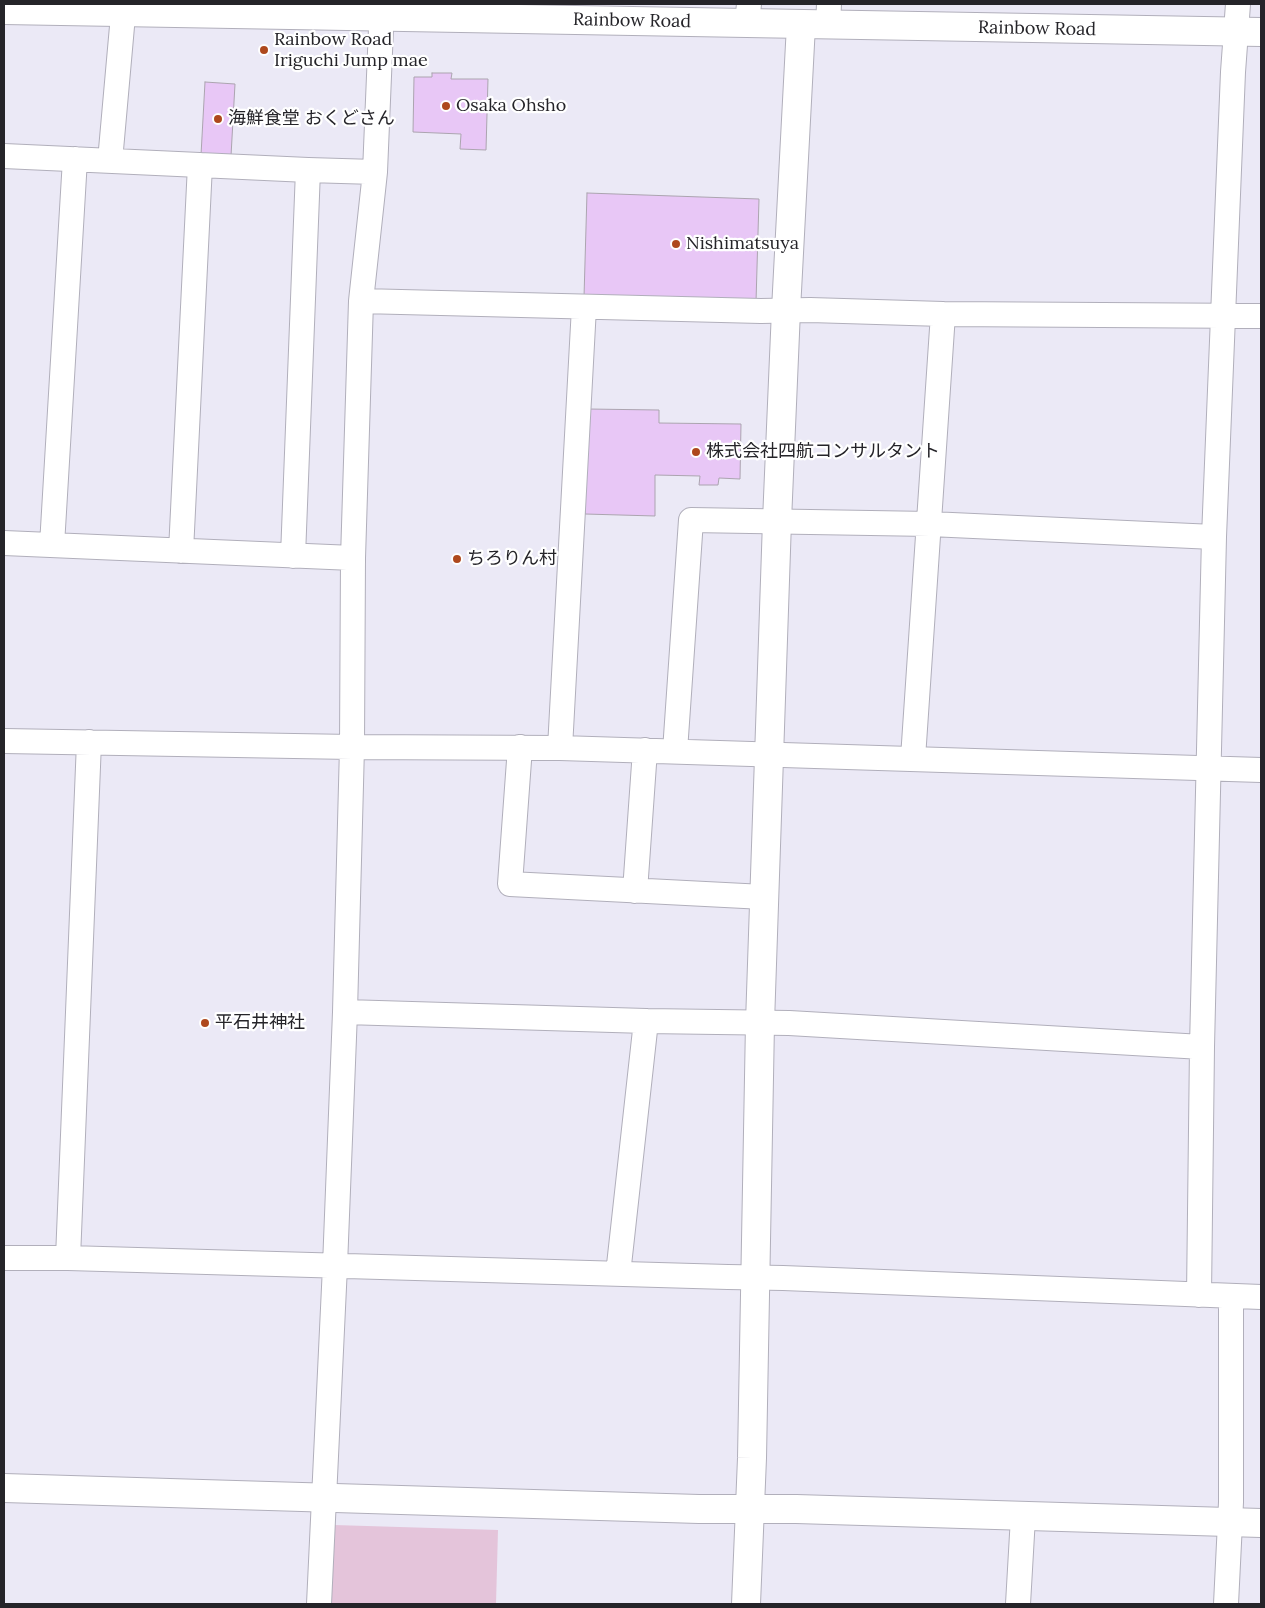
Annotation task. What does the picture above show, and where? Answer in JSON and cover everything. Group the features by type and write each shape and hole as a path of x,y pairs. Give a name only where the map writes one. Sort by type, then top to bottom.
{"street":[{"path":"1199,1295 1208,768 1222,316 1248,32 1238,4"},
{"path":"110,161 123,8"},
{"name":"Rainbow Road","path":"4,10 123,8 748,14 801,25 828,15 1248,32"},
{"path":"319,1604 346,1012 352,747 353,558 361,301 375,172 382,10"},
{"path":"746,1604 756,1277 760,1023 777,521 801,25"},
{"path":"4,156 375,172"},
{"path":"52,545 75,159"},
{"path":"182,551 200,165"},
{"path":"293,556 308,170"},
{"path":"361,301 944,314 1261,316"},
{"path":"560,748 584,307"},
{"path":"913,758 944,314"},
{"path":"675,752 690,520 930,524 1214,537"},
{"path":"4,543 353,558"},
{"path":"4,741 352,747 520,747 1261,770"},
{"path":"68,1258 88,742"},
{"path":"520,747 510,884 764,897"},
{"path":"635,891 644,750"},
{"path":"346,1012 646,1022 798,1024 1202,1047"},
{"path":"618,1274 646,1022"},
{"path":"4,1258 68,1258 756,1277 1261,1297"},
{"path":"1226,1604 1231,1502 1231,1297"},
{"path":"4,1488 699,1509 750,1508 1261,1523"},
{"path":"1018,1604 1023,1517"}],"shaded area":[{"path":"334,1525 498,1530 496,1604 331,1604"}],"building":[{"path":"432,73 452,73 451,79 488,79 486,150 460,149 461,134 413,132 414,77 432,77"},
{"name":"海鮮食堂 おくどさん","path":"205,82 235,84 231,156 201,155"},
{"path":"587,193 759,199 756,302 584,297"},
{"path":"587,409 659,410 659,423 741,424 740,479 719,478 718,485 699,485 700,476 655,475 655,516 585,514"}],"place":[{"name":"Rainbow Road Iriguchi Jump mae","path":"264,50"},
{"name":"Osaka Ohsho","path":"446,106"},
{"name":"海鮮食堂 おくどさん","path":"218,119"},
{"name":"Nishimatsuya","path":"676,244"},
{"name":"株式会社四航コンサルタント","path":"696,452"},
{"name":"ちろりん村","path":"457,559"},
{"name":"平石井神社","path":"205,1023"}]}
